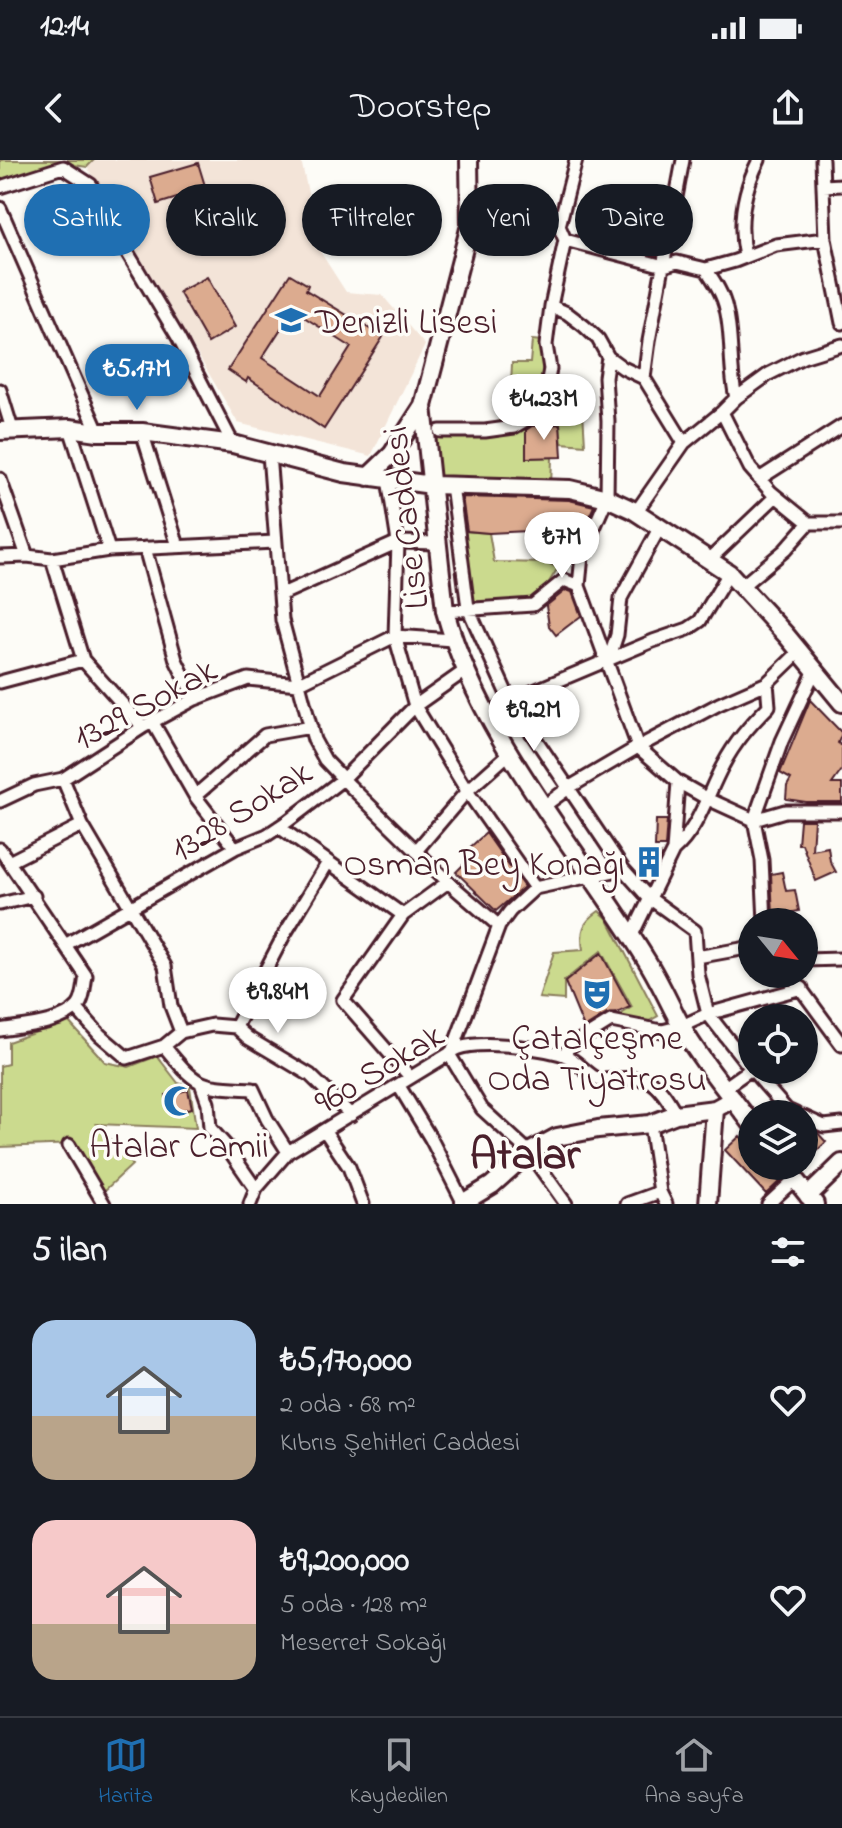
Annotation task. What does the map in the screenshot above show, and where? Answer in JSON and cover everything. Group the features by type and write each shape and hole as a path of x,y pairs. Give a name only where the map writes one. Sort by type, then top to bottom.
{"main road":[{"name":"Lise Caddesi","path":"469,160 469,184"},
{"name":"Lise Caddesi","path":"462,256 423,406 445,611 453,640 489,716 544,806 647,962 682,1026 738,1105"},
{"path":"368,477 392,454 423,406"},
{"path":"6,430 70,428 98,432 142,432 233,444 368,477 432,485 570,489 607,498 636,512 729,573 815,670 836,683 842,703"},
{"path":"708,1204 715,1109 729,1093"},
{"path":"464,1203 492,1185 529,1152 557,1137 650,1124 676,1114 715,1109"},
{"path":"795,1180 811,1200 842,1163"}],"street":[{"path":"440,431 485,431 514,427 533,416 544,401 550,369 546,345 551,306 565,240 559,226 576,160"},
{"path":"644,378 683,160"},
{"path":"745,257 741,219 749,183 759,160"},
{"path":"822,160 825,239 842,323"},
{"path":"0,187 63,167 91,185 179,339 233,444"},
{"path":"823,186 842,185"},
{"path":"0,208 98,432"},
{"path":"565,240 664,266 677,262 706,269 776,245 825,239"},
{"path":"706,269 717,285 726,308 730,373 736,398"},
{"path":"551,306 584,326 598,339 608,357 644,378 684,443"},
{"path":"636,512 684,443 736,398 769,374 803,357 842,345"},
{"path":"608,357 605,377 607,498 582,555 579,586 638,747 678,782 754,820 785,811 841,813"},
{"path":"0,390 6,430"},
{"path":"722,412 750,468 776,496 809,523 842,523"},
{"path":"759,479 842,426"},
{"path":"70,428 109,550"},
{"path":"142,432 178,546"},
{"path":"269,454 282,620 311,727 325,760 448,882 499,926"},
{"path":"0,479 27,556"},
{"path":"388,479 398,542 395,636 415,706 467,791 535,888"},
{"path":"452,485 468,608 510,701 623,869 648,897 695,931 698,974 708,1014 738,1052"},
{"path":"709,560 776,496"},
{"path":"742,586 785,550 809,523"},
{"path":"608,662 617,635 621,598 660,527"},
{"path":"0,557 52,559 109,550 275,542"},
{"path":"280,595 398,542 437,543"},
{"path":"145,548 176,660 195,699"},
{"path":"52,559 83,660 148,725 195,796 235,848"},
{"path":"489,716 510,701 688,629 700,621 729,573"},
{"path":"445,611 533,605 564,580 579,586"},
{"path":"298,684 395,636 453,640"},
{"path":"544,806 638,747 719,704 767,683 799,652"},
{"path":"0,682 83,660"},
{"name":"1328 Sokak","path":"65,945 235,848 279,827 343,779 415,706 466,670"},
{"path":"764,908 762,860 754,820 782,741 815,670"},
{"name":"1329 Sokak","path":"0,801 34,785 63,779 195,699 248,679 298,684"},
{"path":"631,937 648,897 673,851 684,841 708,799 721,767 744,731 769,706 767,683"},
{"path":"195,796 265,735 311,727"},
{"path":"416,851 467,791 511,752"},
{"path":"63,779 82,825 165,966 171,1006 181,1032"},
{"path":"673,851 678,782"},
{"path":"9,862 82,825"},
{"path":"279,827 403,915"},
{"path":"0,849 86,976 82,999 76,1008 49,1022 0,1030"},
{"path":"236,1027 284,935 327,864"},
{"path":"566,1204 529,1152 482,1109 451,1051 499,926 510,911 535,888 623,869"},
{"path":"410,1077 343,1000 403,915 448,882"},
{"path":"0,904 34,896"},
{"path":"697,957 738,950"},
{"path":"818,960 842,959"},
{"path":"676,1114 661,1087 636,1077 599,1080 564,1055 569,1047 611,1021 662,1031 708,1014 802,988 841,1045"},
{"path":"76,1008 100,1035 127,1058 164,1046 181,1032 212,1025 236,1027 248,1038 310,1075 351,1115"},
{"name":"960 Sokak","path":"250,1204 256,1189 288,1152 451,1051 476,1043 564,1055"},
{"path":"164,1046 191,1078 201,1083 211,1087 253,1089 288,1152"},
{"path":"201,1083 208,1103 210,1128 256,1189"},
{"path":"729,1093 738,1084"},
{"path":"765,1084 778,1100"},
{"path":"399,1086 464,1203"},
{"path":"818,1123 824,1126 842,1124"},
{"path":"650,1124 660,1192 666,1204"},
{"path":"325,1131 349,1167 363,1204"},
{"path":"69,1145 104,1204"},
{"path":"768,1204 785,1180"},
{"path":"627,1204 660,1192"}],"shaded area":[{"name":"Denizli Lisesi","path":"96,160 301,160 306,184 302,184 302,256 323,256 346,292 382,295 425,345 371,456 238,423 139,256 150,256 150,184 97,184 87,167"}],"green space":[{"path":"0,160 94,160 87,167 67,164 0,183"},
{"path":"532,340 542,341 542,414 583,411 585,445 562,443 560,424 526,427 527,458 552,457 551,488 432,485 427,431 492,430 509,399 512,363 530,363"},
{"path":"462,531 489,533 494,562 548,563 558,568 538,599 473,602"},
{"path":"599,911 607,918 658,1016 640,1026 620,1015 632,1007 601,951 564,981 564,1000 539,998 554,952 583,950 584,927"},
{"path":"68,1021 105,1062 129,1067 157,1056 178,1083 190,1087 196,1128 97,1124 132,1165 103,1192 75,1144 0,1147 0,1066 8,1064 8,1042"}],"building":[{"path":"198,163 204,184 166,184 166,202 158,204 150,177"},
{"path":"290,274 308,285 306,290 383,337 324,429 248,378 246,382 228,370","holes":["293,310 351,347 320,396 262,358"]},
{"path":"207,277 235,327 208,343 179,292"},
{"path":"560,424 562,457 526,458 526,430 532,426"},
{"path":"462,497 569,500 594,506 584,528 489,533 467,531"},
{"path":"566,590 572,592 581,616 556,635 549,626 546,606"},
{"path":"810,700 842,733 838,743 842,746 842,770 832,784 842,784 842,802 786,799 791,779 780,773"},
{"path":"656,820 667,820 665,847 655,847"},
{"path":"800,820 814,820 812,850 828,847 836,872 816,881 802,844 798,844"},
{"path":"486,833 524,887 496,911 456,872 473,855 468,849"},
{"name":"Osman Bey Konağı","path":"639,853 660,854 654,870 639,870"},
{"path":"782,872 786,891 795,890 798,908 773,908 771,874"},
{"name":"Çatalçeşme Oda Tiyatrosu","path":"601,953 630,1007 607,1014 584,1028 565,982"},
{"name":"Atalar Camii","path":"188,1090 192,1108 170,1113 166,1095"},
{"path":"818,1133 826,1142 818,1150"},
{"path":"738,1138 738,1164 725,1150"},
{"path":"753,1180 781,1180 766,1194"}],"place":[{"name":"Denizli Lisesi","path":"291,320"},
{"name":"Osman Bey Konağı","path":"649,862"},
{"name":"Çatalçeşme Oda Tiyatrosu","path":"597,994"},
{"name":"Atalar Camii","path":"179,1101"}],"district":[{"name":"Atalar","path":"525,1153"}]}
